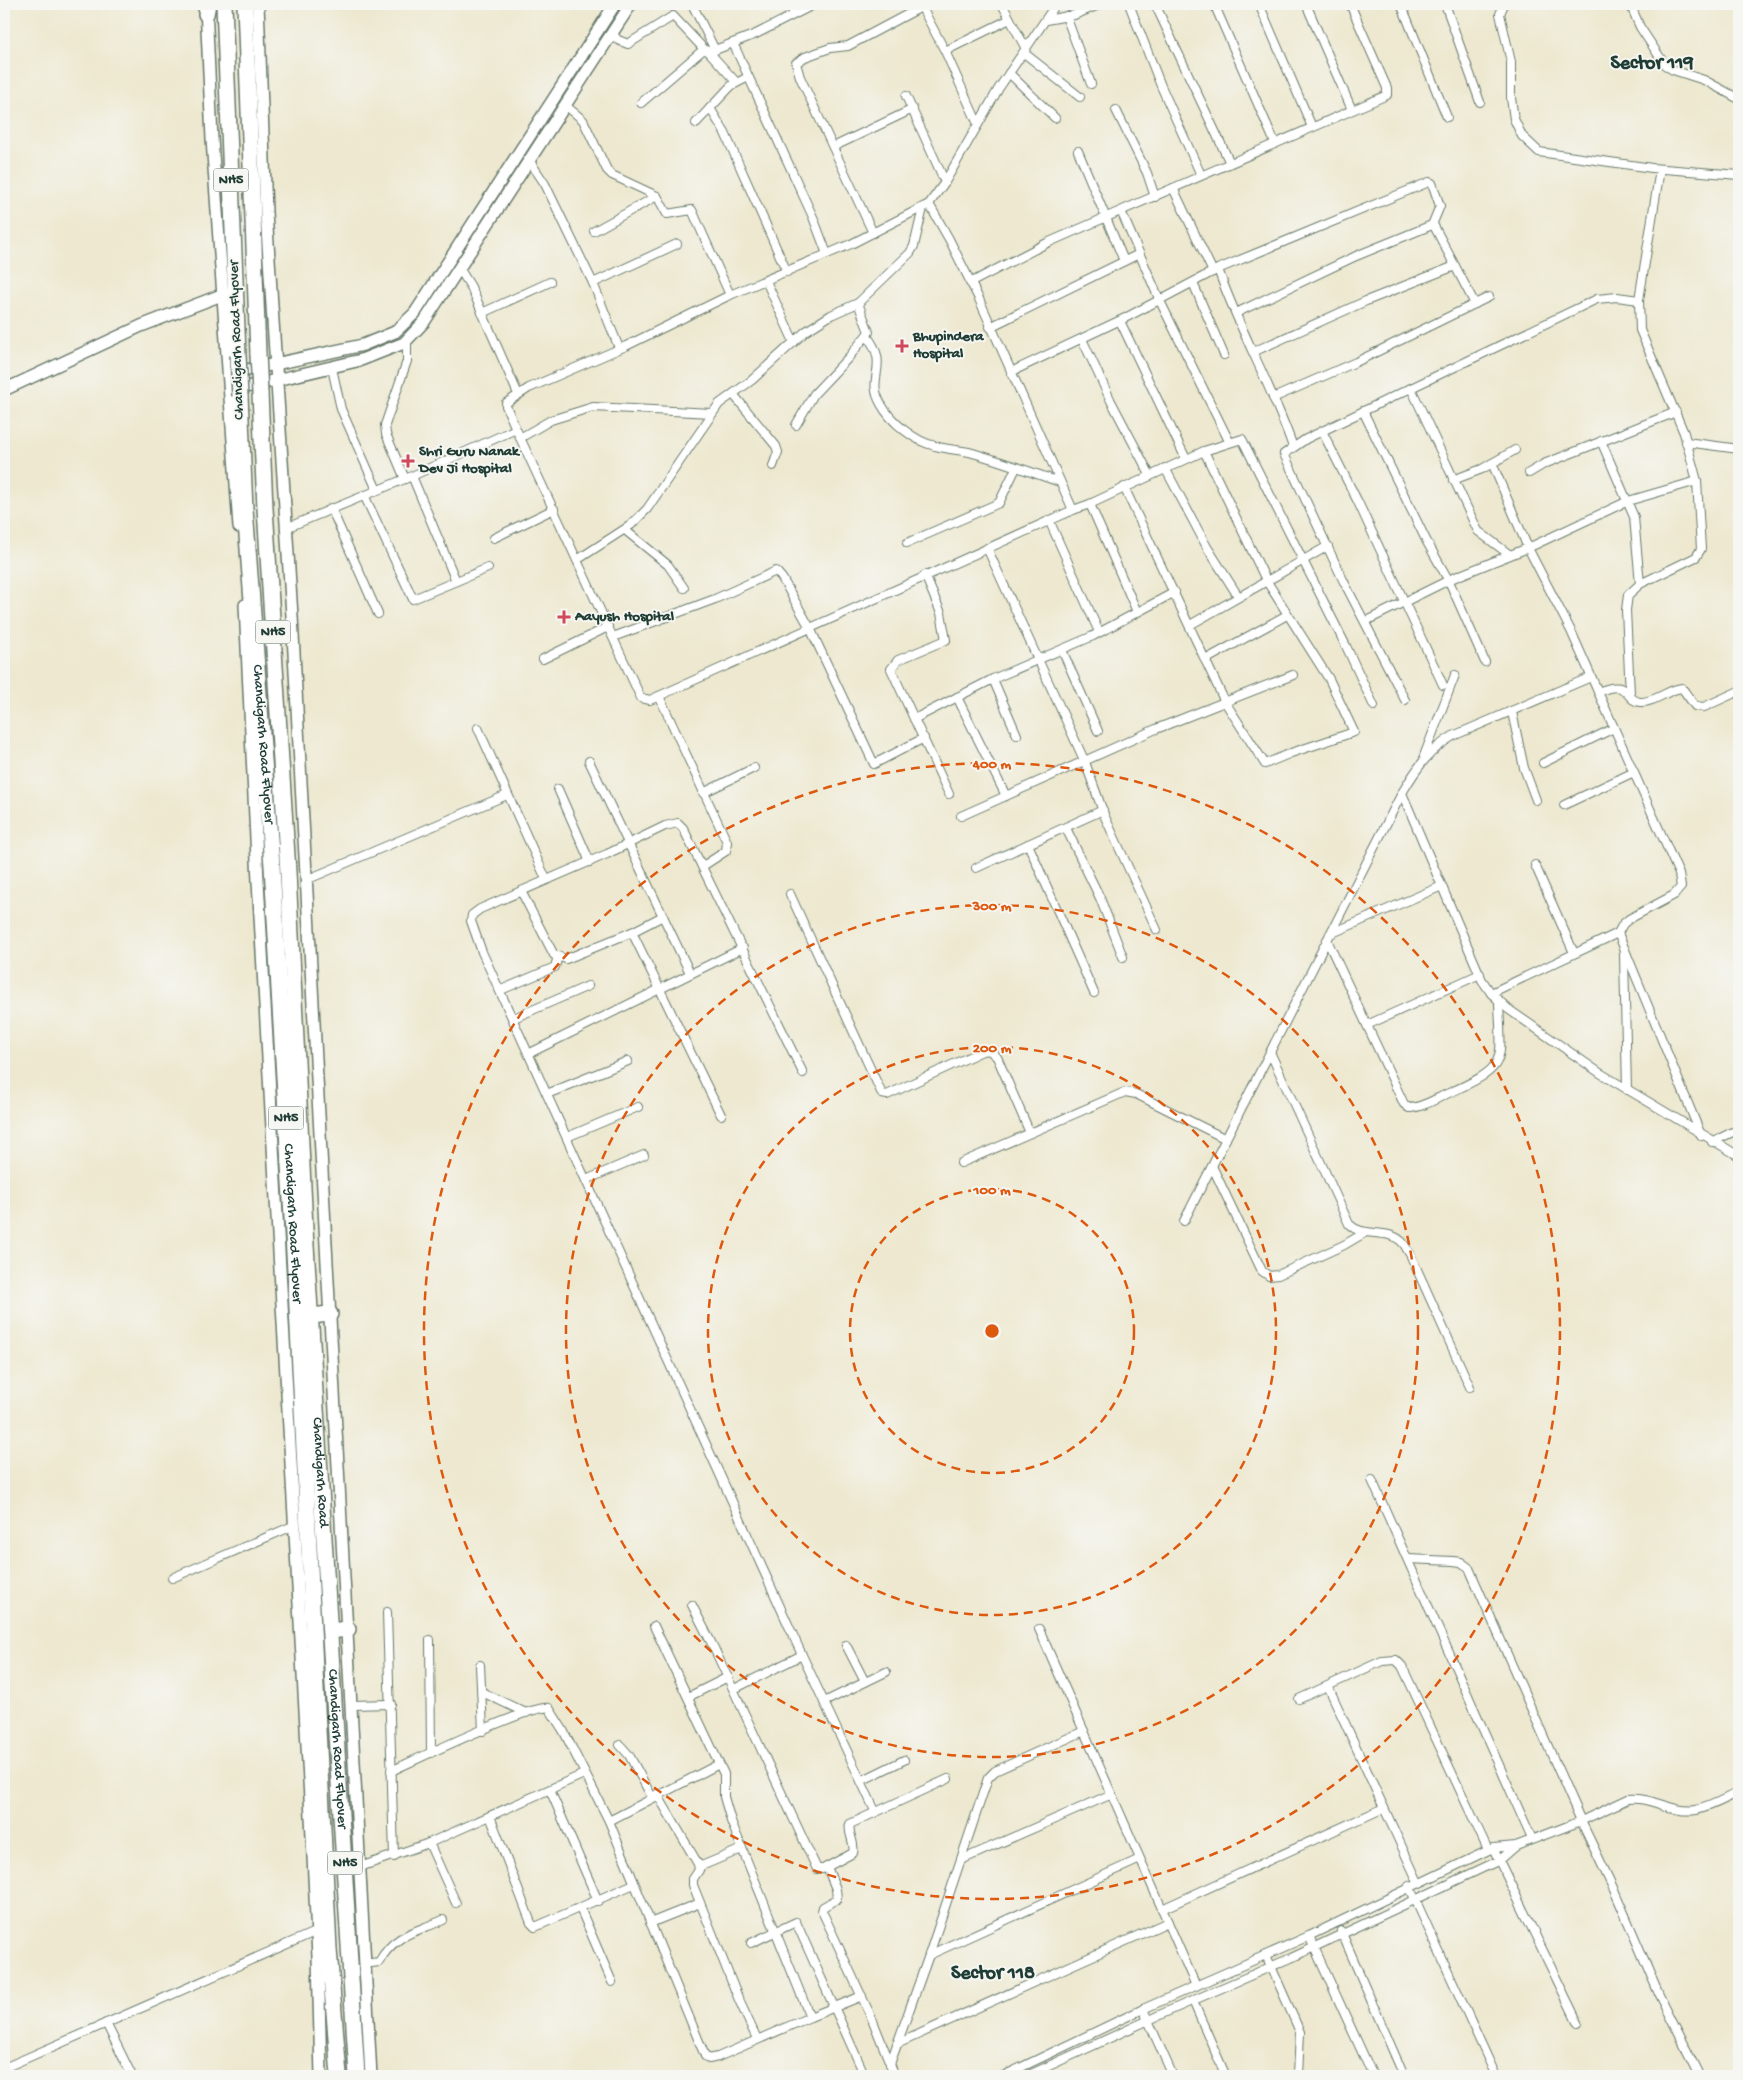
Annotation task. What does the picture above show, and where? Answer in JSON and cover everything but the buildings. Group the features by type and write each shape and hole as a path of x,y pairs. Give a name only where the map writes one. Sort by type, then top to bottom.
{"highway":[{"name":"Chandigarh Road Flyover","path":"224,5 245,509 272,866 300,1370 295,1394"},
{"name":"Chandigarh Road Flyover","path":"249,5 265,508 288,872 310,1316"},
{"path":"310,1316 330,1314"},
{"name":"Chandigarh Road","path":"310,1316 330,1631"},
{"name":"NH5","path":"295,1394 311,1706"},
{"path":"330,1631 348,1629"},
{"name":"Chandigarh Road Flyover","path":"330,1631 357,2076"},
{"name":"Chandigarh Road Flyover","path":"311,1706 318,1722 329,1949 339,2076"}],"main road":[{"path":"229,374 363,344 395,332 415,313 614,4"},
{"path":"230,391 332,368 387,351 407,340 424,322 630,4"},
{"path":"249,5 286,528 348,1629 371,2076"},
{"path":"207,7 212,139 244,575 258,881 295,1394 295,1524 311,1706 321,2076"},
{"path":"4,390 141,326 224,294"}],"street":[{"path":"692,4 710,50"},
{"path":"790,4 794,14"},
{"path":"641,103 710,50 756,34 815,4"},
{"path":"1002,4 1025,51 1080,98"},
{"path":"577,560 624,530 655,499 712,413 794,342 831,315 858,303 910,253 926,206 945,182 978,124 1056,4"},
{"path":"1046,20 1066,16 1101,4"},
{"path":"1129,4 1161,86 1201,175"},
{"path":"1155,4 1230,162"},
{"path":"1214,4 1274,143"},
{"path":"1259,4 1312,127"},
{"path":"1306,4 1352,110"},
{"path":"970,283 1047,244 1386,95 1388,92 1350,4"},
{"path":"1401,4 1447,117"},
{"path":"1445,4 1480,102"},
{"path":"1504,4 1500,14 1511,62 1511,98 1514,119 1522,136 1539,152 1660,168 1739,175"},
{"path":"1630,4 1640,27 1665,65 1673,70 1704,80 1739,99"},
{"path":"873,233 800,77 796,63 805,57 830,48 848,46 923,5 978,124"},
{"path":"612,33 618,40 628,44 673,16 710,50 736,82"},
{"path":"1066,16 1091,84"},
{"path":"945,51 1010,19"},
{"path":"733,42 813,217 827,254"},
{"path":"1010,73 1055,118"},
{"path":"696,123 736,82 748,77"},
{"path":"906,96 945,182"},
{"path":"565,105 583,120 610,173 657,196 667,214 692,210 730,295"},
{"path":"710,108 725,133 787,272"},
{"path":"833,147 913,110"},
{"path":"1116,110 1147,173 1155,197"},
{"path":"1078,151 1124,261"},
{"path":"529,160 545,184 593,283 618,348"},
{"path":"1630,694 1626,600 1628,595 1640,584 1700,554 1697,480 1676,412 1656,371 1640,330 1639,300 1660,168"},
{"path":"1011,372 1160,301 1215,270 1429,182 1432,183 1439,201 1433,224 1475,304"},
{"path":"1173,188 1236,313 1293,447"},
{"path":"594,231 657,196"},
{"path":"926,206 873,233 787,272 730,295 518,394 506,405 638,694 644,700 660,696 810,628 857,609 925,575 1049,520 1090,504 1165,468 1241,438 1244,440 1374,706"},
{"path":"926,206 949,239 1073,510"},
{"path":"1121,211 1160,301 1229,442"},
{"path":"1236,313 1356,256 1433,224"},
{"path":"593,283 676,244"},
{"path":"990,327 1139,254"},
{"path":"1253,352 1366,302 1454,266"},
{"path":"459,268 482,312 518,394"},
{"path":"766,281 794,342"},
{"path":"482,312 550,282"},
{"path":"1193,283 1224,355"},
{"path":"1405,700 1366,621 1344,582 1285,457 1285,453 1322,431 1511,338 1597,299 1611,297 1639,300"},
{"path":"1273,398 1356,362 1489,298"},
{"path":"796,425 814,394 867,336 869,327 858,303"},
{"path":"1120,320 1186,459"},
{"path":"867,336 874,346 879,361 876,378 877,395 885,410 901,426 923,442 968,452 1060,482"},
{"path":"1082,339 1111,401 1150,475"},
{"path":"407,340 407,361 385,425 386,434 456,581"},
{"path":"332,368 341,409 377,490"},
{"path":"1411,388 1478,531 1510,555"},
{"path":"733,394 776,446 778,452 773,466"},
{"path":"520,438 551,420 593,407 712,413"},
{"path":"1363,411 1426,542 1449,581 1485,662"},
{"path":"1529,473 1544,464 1676,412"},
{"path":"286,528 408,478 516,429"},
{"path":"1322,431 1443,685"},
{"path":"1601,441 1634,517 1640,584"},
{"path":"1686,442 1739,449"},
{"path":"1453,480 1492,463 1515,450"},
{"path":"1124,487 1225,702 1265,764 1291,752 1354,732 1329,679 1266,580 1204,451"},
{"path":"1491,993 1574,952 1618,933 1629,918 1674,895 1681,887 1679,874 1634,772 1591,677 1528,548 1492,463"},
{"path":"907,543 999,503 1016,468"},
{"path":"1165,468 1207,547 1238,596"},
{"path":"1366,621 1403,602 1528,548 1628,501 1697,480"},
{"path":"364,495 412,598 416,599 488,568"},
{"path":"1090,504 1137,612"},
{"path":"331,508 378,614"},
{"path":"494,538 554,510"},
{"path":"1049,520 1099,632"},
{"path":"624,530 674,571 684,588"},
{"path":"1190,625 1328,546"},
{"path":"986,548 1085,762 1103,810 1157,930"},
{"path":"612,637 714,599 776,571 782,578 810,628 874,764 924,738"},
{"path":"925,575 941,613 946,640 898,660 891,669 949,794"},
{"path":"914,719 993,679 1099,632 1174,592"},
{"path":"1205,660 1287,614"},
{"path":"543,659 608,627"},
{"path":"1062,650 1098,731"},
{"path":"961,816 1156,729 1293,675"},
{"path":"1184,1221 1402,793 1422,760 1455,675"},
{"path":"1422,760 1441,742 1453,736 1591,677"},
{"path":"993,679 1017,736"},
{"path":"1598,692 1614,687 1642,702 1682,688 1696,706 1704,707 1739,691"},
{"path":"660,696 728,846 726,852 703,866"},
{"path":"957,697 1006,796"},
{"path":"1512,712 1524,768 1536,800"},
{"path":"478,728 546,879"},
{"path":"1543,763 1614,728"},
{"path":"589,761 690,973"},
{"path":"703,793 754,768"},
{"path":"1564,805 1634,772"},
{"path":"558,789 590,862"},
{"path":"1402,793 1480,974 1491,993 1499,1002 1628,1090 1712,1142 1739,1156"},
{"path":"306,880 507,794"},
{"path":"976,868 1103,810"},
{"path":"803,1073 703,866 683,828 678,823 665,826 590,862 546,879 480,909 472,915 471,921 482,952 530,1053 874,1811"},
{"path":"1066,828 1100,898 1123,957"},
{"path":"1028,844 1094,993"},
{"path":"1535,864 1574,952"},
{"path":"1329,937 1442,886"},
{"path":"521,891 554,955 566,959 632,932 663,916"},
{"path":"790,894 882,1094 887,1095 982,1051 990,1050 996,1057 1030,1133"},
{"path":"632,932 721,1115"},
{"path":"1618,933 1702,1135"},
{"path":"1329,937 1404,1104 1413,1108 1483,1077 1494,1067 1500,1055 1499,1002"},
{"path":"530,1053 742,948"},
{"path":"1624,950 1628,1090"},
{"path":"501,990 555,967 558,956"},
{"path":"1367,1025 1480,974"},
{"path":"514,1018 588,986"},
{"path":"1270,1052 1349,1224 1358,1230 1384,1234 1402,1241 1410,1254 1470,1387"},
{"path":"547,1094 628,1060"},
{"path":"961,1162 1125,1092 1136,1094 1226,1139"},
{"path":"567,1137 638,1107"},
{"path":"1712,1142 1739,1129"},
{"path":"586,1180 644,1155"},
{"path":"1212,1166 1262,1271 1269,1276 1278,1275 1330,1252 1366,1232"},
{"path":"1372,1480 1532,1840"},
{"path":"172,1578 295,1524"},
{"path":"1408,1559 1461,1562 1469,1568 1581,1821 1616,1892 1659,1994 1700,2076"},
{"path":"692,1605 734,1689 815,1868 820,1870 853,1853 854,1847 849,1826 874,1811 948,1779"},
{"path":"387,1612 394,1857"},
{"path":"654,1626 720,1764 725,1782 725,1806 810,2017"},
{"path":"1039,1629 1196,1986"},
{"path":"430,1640 432,1753"},
{"path":"846,1645 864,1682"},
{"path":"734,1689 802,1655"},
{"path":"1299,1699 1382,1661 1393,1659 1399,1662 1491,1849 1500,1860 1578,2023"},
{"path":"480,1665 483,1731"},
{"path":"824,1702 886,1672"},
{"path":"688,1697 728,1677"},
{"path":"1328,1686 1418,1882"},
{"path":"482,1692 526,1713"},
{"path":"352,1705 390,1704"},
{"path":"392,1771 526,1713 544,1707 552,1710 609,1821 705,2056 709,2059 715,2058 862,1996"},
{"path":"890,2064 929,1955 986,1784 992,1774 1084,1731"},
{"path":"620,1745 676,1824 698,1868"},
{"path":"861,1781 904,1760"},
{"path":"609,1821 720,1764"},
{"path":"360,1867 394,1857 429,1843 584,1774"},
{"path":"550,1790 598,1901"},
{"path":"1003,2076 1143,2009 1308,1936 1409,1886 1491,1849 1516,1846 1581,1821 1628,1799 1636,1798 1680,1809 1695,1810 1739,1792"},
{"path":"961,1860 1112,1794"},
{"path":"1162,1909 1384,1808"},
{"path":"490,1816 533,1925 539,1926 634,1884"},
{"path":"429,1843 456,1903"},
{"path":"1027,2076 1271,1967 1500,1860 1516,1846"},
{"path":"742,1849 698,1868 692,1882 757,2039"},
{"path":"929,1955 1140,1859"},
{"path":"827,1867 836,1889 837,1899 823,1907 822,1911 862,1996 895,2076"},
{"path":"1409,1886 1496,2076"},
{"path":"650,1923 700,1903"},
{"path":"580,1908 612,1982"},
{"path":"364,1964 379,1962 386,1948 398,1938 443,1920"},
{"path":"751,1943 796,1922 866,2076"},
{"path":"897,2044 1168,1922"},
{"path":"1337,1922 1404,2076"},
{"path":"4,2068 317,1930"},
{"path":"1308,1936 1373,2076"},
{"path":"1266,1954 1300,2032 1298,2076"},
{"path":"1193,2001 1225,2074"},
{"path":"1143,2009 1173,2076"},
{"path":"106,2023 132,2076"}],"place":[{"name":"Bhupindera Hospital","path":"902,346"},
{"name":"Shri Guru Nanak Dev Ji Hospital","path":"408,461"},
{"name":"Aayush Hospital","path":"564,617"}],"district":[{"name":"Sector 119","path":"1652,64"},
{"name":"Sector 118","path":"993,1974"}]}
